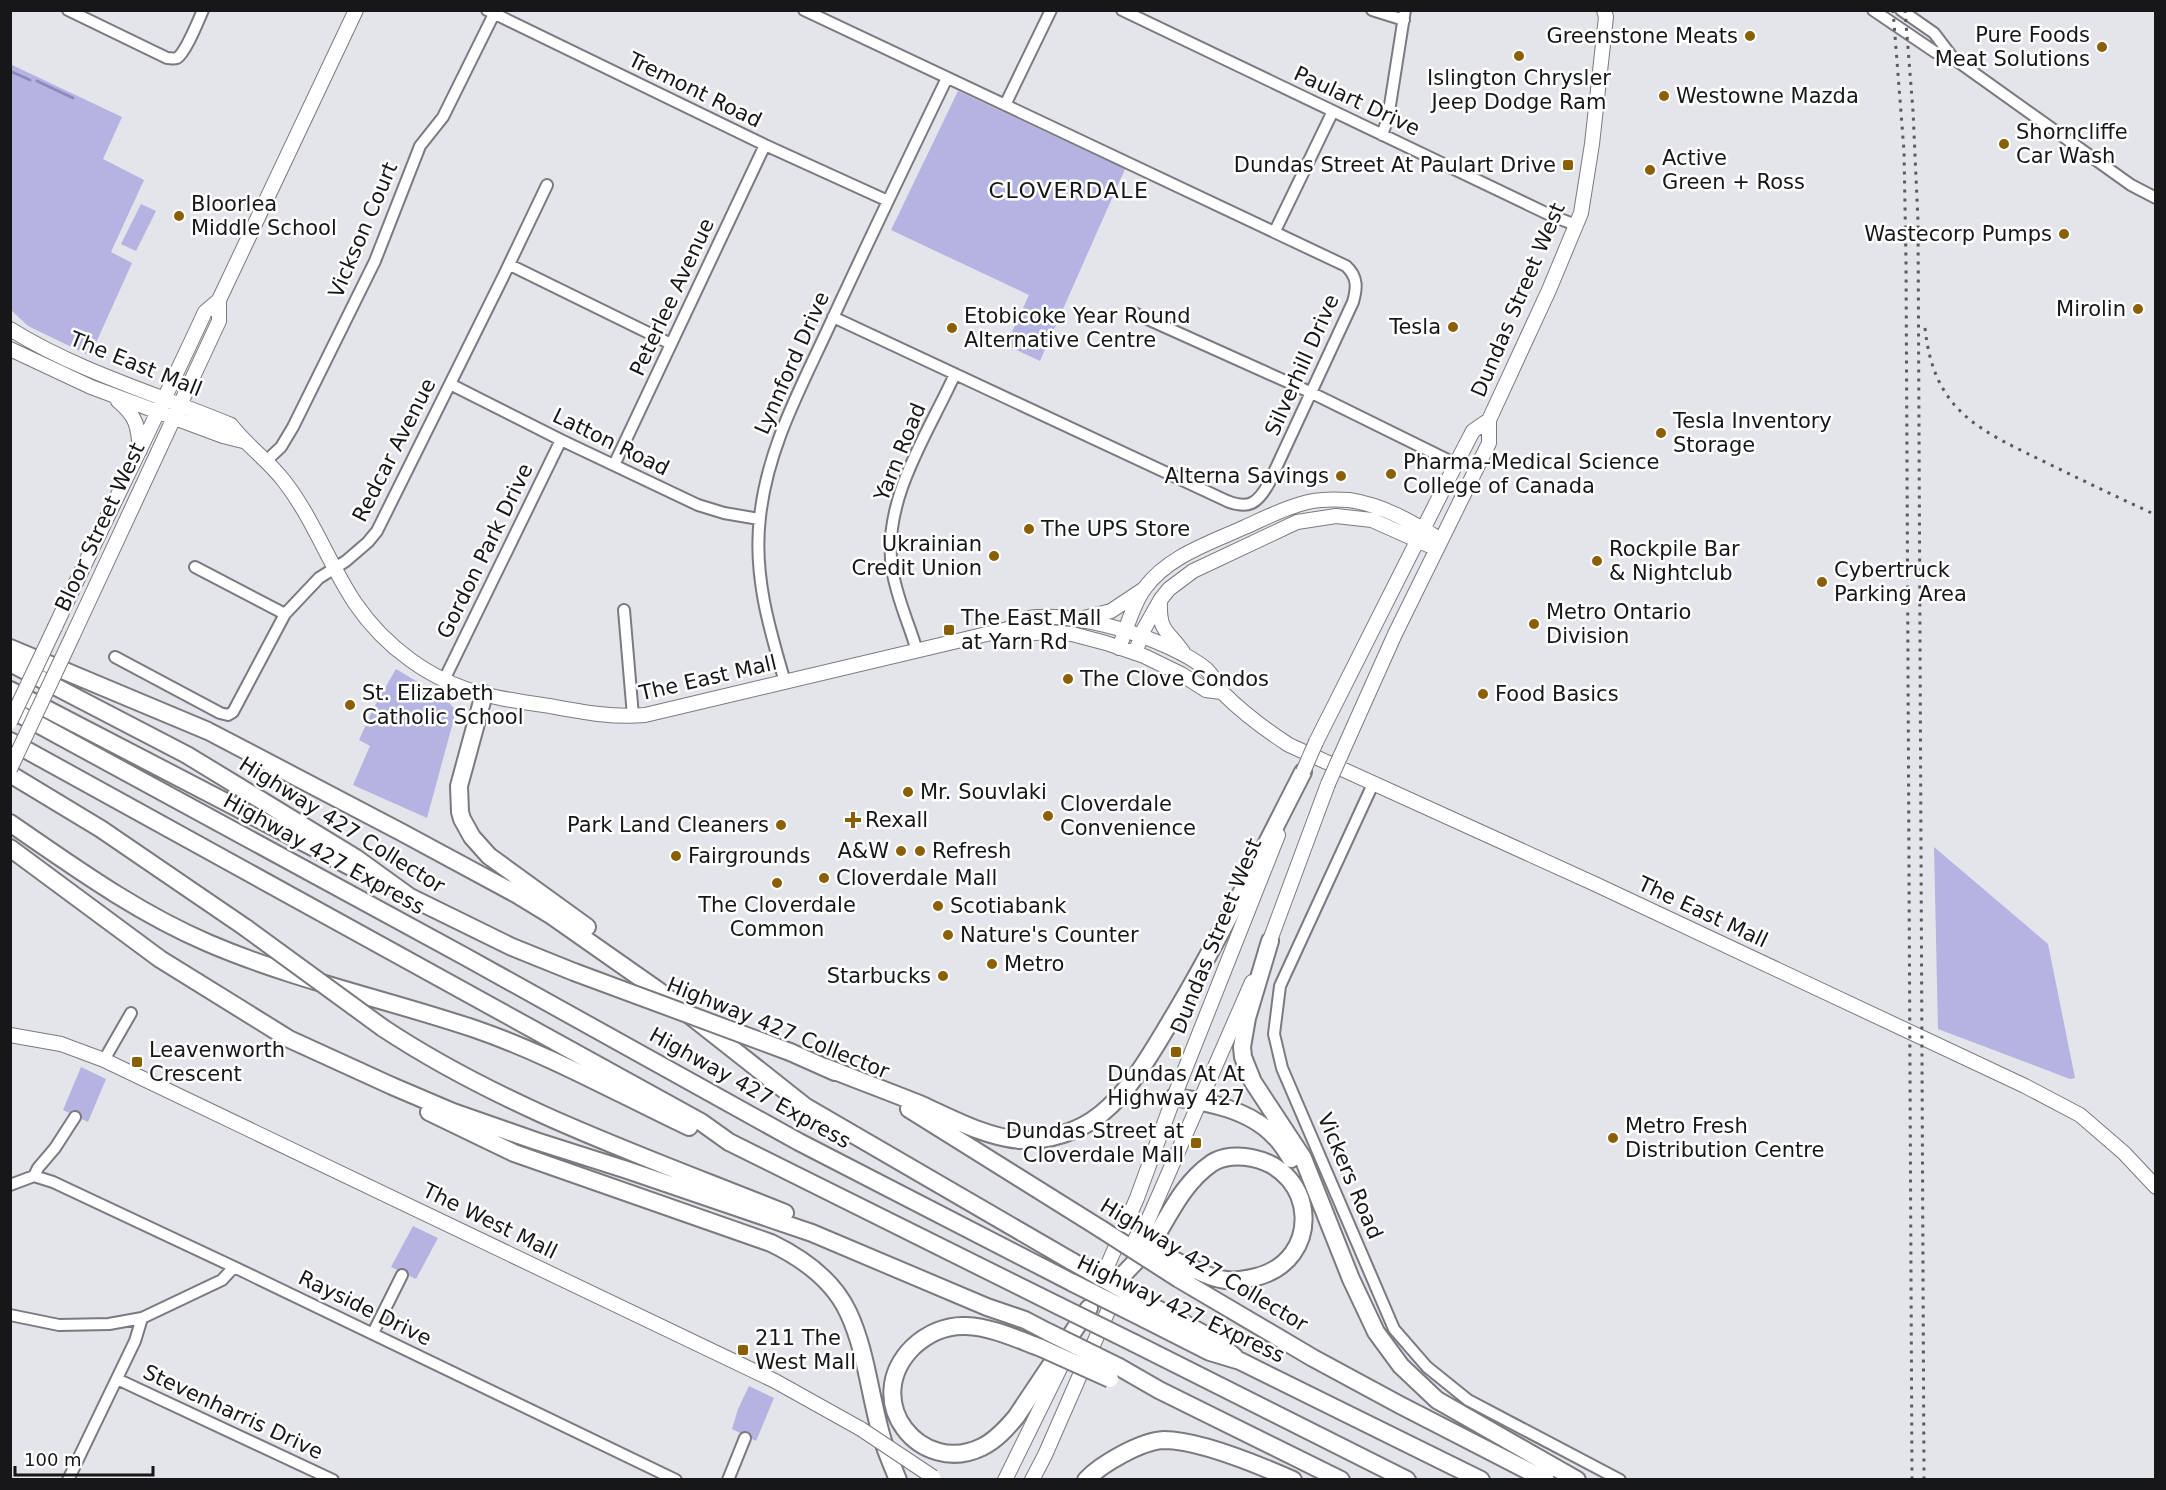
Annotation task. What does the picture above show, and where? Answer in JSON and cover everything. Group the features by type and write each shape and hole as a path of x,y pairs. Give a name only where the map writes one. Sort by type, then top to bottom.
{"highway":[{"path":"10,648 208,731 401,832 552,916 659,991 806,1107 1073,1262 1149,1313"},
{"name":"Highway 427 Collector","path":"10,663 187,756 356,858 410,897 501,942 574,972 790,1052 896,1101 1070,1209 1182,1273 1313,1358 1546,1479"},
{"path":"10,690 410,897"},
{"path":"483,694 459,786 460,812 472,837 489,856 636,964 659,991"},
{"name":"Highway 427 Express","path":"10,709 799,1142 1073,1283 1149,1313 1210,1352 1240,1361 1481,1479"},
{"path":"10,741 701,1122 729,1142"},
{"path":"825,1067 982,1131 1005,1138 1029,1140 1060,1135 1085,1125 1101,1114 1144,1064 1198,973 1304,772"},
{"path":"10,774 101,829 246,928 383,1028 459,1074 546,1116 836,1233 991,1301 1048,1332 1115,1373"},
{"path":"10,823 132,905 208,943 290,974 476,1030 556,1063 694,1130 729,1142 1407,1479"},
{"path":"10,848 160,959 290,1038 392,1086 453,1112 812,1233 987,1307 1025,1320"},
{"path":"1270,940 1243,1037 1243,1057 1253,1082 1303,1158 1376,1332 1401,1366 1437,1400 1577,1479"},
{"path":"392,1086 422,1108 514,1153 749,1234 794,1254 827,1281 848,1312 862,1355 883,1440 898,1479"},
{"path":"1174,1097 1200,1101 1240,1113 1257,1122 1274,1135 1318,1196"},
{"path":"1124,1274 1150,1245 1189,1184 1214,1162 1227,1157 1246,1157 1266,1161 1276,1167 1296,1189 1303,1205 1304,1231 1293,1256 1270,1274 1242,1281 1182,1273"},
{"path":"1089,1308 1016,1417 1003,1433 989,1443 977,1449 956,1454 932,1451 916,1439 898,1420 891,1397 895,1371 908,1352 923,1337 943,1329 966,1326 1000,1333 1041,1348 1115,1373 1159,1390 1341,1479"},
{"path":"1086,1479 1120,1454 1162,1440 1190,1443 1259,1465 1293,1479"}],"main road":[{"name":"Bloor Street West","path":"10,722 205,312 219,300 356,10"},
{"name":"Dundas Street West","path":"1032,1479 1045,1455 1270,940 1328,784 1395,633 1489,443 1488,420 1549,290 1576,225 1586,188 1607,13"},
{"name":"Bloor Street West","path":"10,769 219,321 219,300"},
{"name":"The East Mall","path":"10,329 46,350 98,374 164,399 176,411"},
{"name":"The East Mall","path":"10,349 91,387 158,413 176,411 231,425 243,441 284,481 363,614 387,641 413,662 444,680 483,694 572,710 633,716 1008,629 1021,619 1047,617 1079,619 1126,631 1185,655 1215,678 1221,692 1289,746 1605,889 2025,1086 2080,1115 2124,1152 2156,1187"},
{"path":"91,387 98,374"},
{"path":"111,395 129,411 136,421 140,452"},
{"name":"Dundas Street West","path":"1005,1479 1089,1308 1137,1198 1174,1097 1316,742 1473,431 1488,420"},
{"path":"1079,619 1111,611 1144,589 1167,567 1189,553 1272,515 1307,502 1338,500 1382,508 1439,544"},
{"path":"1135,653 1141,636 1161,599 1170,588 1193,572 1297,522 1336,516 1372,520 1421,534"},
{"path":"1119,648 1144,589"},
{"path":"1161,599 1160,614 1164,631 1177,643 1185,655"},
{"name":"The East Mall","path":"1008,629 1023,634 1072,634 1135,653 1182,674 1206,690 1221,692"},
{"name":"The West Mall","path":"10,1035 61,1044 104,1060 775,1381 861,1429 937,1479"}],"street":[{"path":"68,10 173,59 178,57 185,48 203,10"},
{"name":"Silverhill Drive","path":"804,10 1346,266 1356,283 1353,302 1262,495 1255,502 1240,506 833,317"},
{"path":"1005,105 1051,10"},
{"name":"Paulart Drive","path":"1122,10 1552,216 1576,225"},
{"path":"1372,10 1405,15 1388,118 1382,135"},
{"path":"1873,10 1935,52 1953,58 2131,185 2156,198"},
{"path":"1901,10 1934,33 1953,58"},
{"name":"Tremont Road","path":"490,12 765,146 888,201"},
{"name":"Vickson Court","path":"266,461 281,447 293,427 375,261 420,146 443,117 490,12"},
{"name":"Lynnford Drive","path":"785,682 760,584 759,519 771,457 786,418 947,78"},
{"path":"1275,231 1333,111"},
{"name":"Peterlee Avenue","path":"614,465 765,146"},
{"name":"Redcar Avenue","path":"115,657 220,713 228,715 235,710 285,614 319,578 361,549 377,531 510,265 547,185"},
{"path":"510,265 671,344"},
{"path":"1134,313 1312,393 1456,464"},
{"name":"Yarn Road","path":"917,651 891,566 893,525 904,482 955,374"},
{"name":"Latton Road","path":"450,384 704,508 759,519"},
{"name":"Gordon Park Drive","path":"444,680 561,440"},
{"path":"195,567 285,614"},
{"path":"624,610 633,716"},
{"name":"Vickers Road","path":"1373,784 1280,986 1274,1034 1282,1068 1394,1329 1427,1367 1468,1400 1620,1479"},
{"path":"104,1060 131,1013"},
{"path":"10,1185 34,1176 75,1117"},
{"name":"Rayside Drive","path":"34,1176 53,1182 234,1267 676,1479"},
{"path":"10,1315 59,1325 110,1324 142,1318 222,1280 234,1267"},
{"path":"373,1334 402,1275"},
{"path":"68,1479 135,1341 142,1318"},
{"name":"Stevenharris Drive","path":"117,1379 333,1479"},
{"path":"728,1479 745,1438"}],"shaded area":[{"path":"10,64 122,117 103,159 144,180 111,252 132,263 90,356 28,326 11,310"},
{"path":"958,91 1125,169 1040,361 1006,345 1029,295 891,230"},
{"path":"141,204 156,211 136,251 121,244"},
{"path":"396,669 446,699 456,711 427,818 353,785 370,746 359,740 373,709"},
{"path":"1934,847 2048,944 2075,1078 2070,1079 1938,1029"},
{"path":"81,1067 106,1079 88,1122 63,1110"},
{"path":"413,1226 438,1238 416,1279 391,1267"},
{"path":"749,1386 774,1398 756,1441 732,1429"}],"waterway":[{"path":"10,71 30,80"},
{"path":"37,81 73,98"}],"railway":[{"path":"1893,10 1904,151 1906,261 1912,1480"},
{"path":"1905,10 1918,221 1924,1480"},
{"path":"1925,328 1930,357 1939,381 1951,400 1966,416 2003,441 2156,515"}],"place":[{"name":"Greenstone Meats","path":"1750,36"},
{"name":"Pure Foods Meat Solutions","path":"2102,47"},
{"name":"Islington Chrysler Jeep Dodge Ram","path":"1519,56"},
{"name":"Westowne Mazda","path":"1664,96"},
{"name":"Shorncliffe Car Wash","path":"2004,144"},
{"name":"Dundas Street At Paulart Drive","path":"1568,165"},
{"name":"Active Green + Ross","path":"1650,170"},
{"name":"Bloorlea Middle School","path":"179,216"},
{"name":"Wastecorp Pumps","path":"2064,234"},
{"name":"Mirolin","path":"2138,309"},
{"name":"Tesla","path":"1453,327"},
{"name":"Etobicoke Year Round Alternative Centre","path":"952,328"},
{"name":"Tesla Inventory Storage","path":"1661,433"},
{"name":"Pharma-Medical Science College of Canada","path":"1391,474"},
{"name":"Alterna Savings","path":"1341,476"},
{"name":"The UPS Store","path":"1029,529"},
{"name":"Ukrainian Credit Union","path":"994,556"},
{"name":"Rockpile Bar & Nightclub","path":"1597,561"},
{"name":"Cybertruck Parking Area","path":"1822,582"},
{"name":"Metro Ontario Division","path":"1534,624"},
{"name":"The East Mall at Yarn Rd","path":"949,630"},
{"name":"The Clove Condos","path":"1068,679"},
{"name":"Food Basics","path":"1483,694"},
{"name":"St. Elizabeth Catholic School","path":"350,705"},
{"name":"Mr. Souvlaki","path":"908,792"},
{"name":"Cloverdale Convenience","path":"1048,816"},
{"name":"Rexall","path":"853,820"},
{"name":"Park Land Cleaners","path":"781,825"},
{"name":"A&W","path":"901,851"},
{"name":"Refresh","path":"920,851"},
{"name":"Fairgrounds","path":"676,856"},
{"name":"Cloverdale Mall","path":"824,878"},
{"name":"The Cloverdale Common","path":"777,883"},
{"name":"Scotiabank","path":"938,906"},
{"name":"Nature's Counter","path":"948,935"},
{"name":"Metro","path":"992,964"},
{"name":"Starbucks","path":"943,976"},
{"name":"Dundas At At Highway 427","path":"1176,1052"},
{"name":"Leavenworth Crescent","path":"137,1062"},
{"name":"Metro Fresh Distribution Centre","path":"1613,1138"},
{"name":"Dundas Street at Cloverdale Mall","path":"1196,1143"},
{"name":"211 The West Mall","path":"743,1350"}],"district":[{"name":"CLOVERDALE","path":"1069,190"}]}
